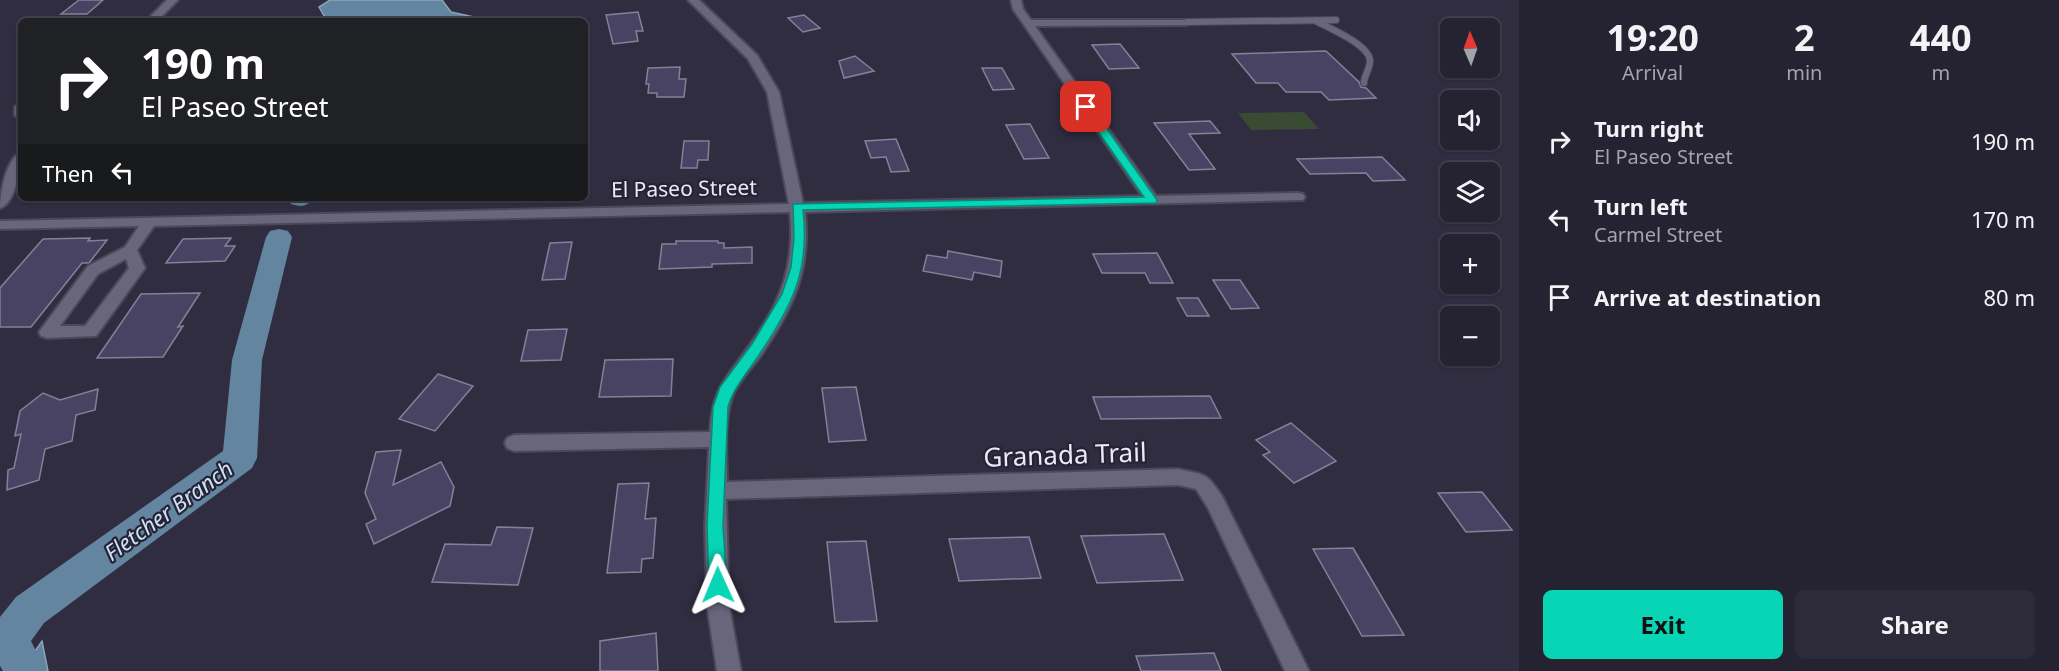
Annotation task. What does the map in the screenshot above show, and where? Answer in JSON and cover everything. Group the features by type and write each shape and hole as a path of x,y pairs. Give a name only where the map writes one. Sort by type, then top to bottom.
{"street":[{"path":"154,18 173,0"},
{"path":"693,0 753,57 772,92 797,207 800,238 797,267 788,294 757,348 726,390 720,407 715,526 718,605 729,671"},
{"path":"1016,0 1028,23 1152,200"},
{"path":"1028,23 1187,22"},
{"path":"0,204 18,164"},
{"name":"El Paseo Street","path":"0,225 1298,197"},
{"path":"130,250 137,268 90,332 47,332 93,270 130,250 150,221"},
{"path":"513,443 718,439"},
{"name":"Granada Trail","path":"718,491 1178,477 1202,482 1215,502 1297,671"}],"lane":[{"path":"1316,20 1350,39 1369,55 1370,61 1363,76 1364,83"},
{"path":"1187,22 1336,20"}],"green space":[{"path":"1304,112 1319,129 1251,130 1238,113"}],"water":[{"path":"330,0 442,0 451,12 478,18 325,18 319,7"},
{"path":"42,641 48,671 21,671"}],"building":[{"path":"79,0 103,0 87,14 61,14"},
{"path":"638,12 643,31 636,31 638,41 613,44 606,15"},
{"path":"804,15 820,28 803,32 788,18"},
{"path":"1120,44 1139,68 1109,69 1092,45"},
{"path":"1326,51 1359,82 1361,87 1366,88 1376,98 1329,100 1321,92 1286,92 1278,83 1256,83 1232,54"},
{"path":"855,56 874,71 844,78 839,61"},
{"path":"680,67 679,79 686,79 684,97 657,97 657,93 648,93 649,84 646,84 648,68"},
{"path":"982,68 1002,68 1014,89 993,90"},
{"path":"1210,121 1220,133 1189,134 1215,169 1189,170 1154,123"},
{"path":"1030,124 1049,158 1024,159 1006,125"},
{"path":"896,139 909,171 891,172 886,157 871,158 865,141"},
{"path":"684,141 709,141 708,160 698,160 697,168 681,168"},
{"path":"1382,157 1405,180 1373,181 1366,173 1310,174 1297,159"},
{"path":"90,238 88,241 107,240 89,263 82,263 31,327 0,327 0,288 43,239"},
{"path":"231,238 225,246 235,246 225,261 166,263 183,239"},
{"path":"676,241 718,241 718,243 724,243 724,248 752,247 752,263 659,269 662,244 676,244"},
{"path":"572,242 565,279 542,280 550,243"},
{"path":"948,251 1002,261 1000,277 974,272 972,280 923,271 927,255 947,258"},
{"path":"1157,253 1173,283 1150,283 1145,273 1102,273 1093,254"},
{"path":"1213,280 1240,280 1259,308 1231,309"},
{"path":"200,293 178,327 183,326 163,357 97,358 141,294"},
{"path":"1177,298 1198,298 1209,316 1187,316"},
{"path":"567,329 561,360 521,361 528,330"},
{"path":"673,359 671,396 599,397 605,360"},
{"path":"438,374 473,386 435,431 399,419"},
{"path":"856,387 866,440 829,442 822,388"},
{"path":"98,389 95,410 76,415 72,441 45,449 39,480 7,490 8,470 14,468 21,434 15,436 20,411 43,393 60,400"},
{"path":"1210,396 1221,418 1101,419 1093,397"},
{"path":"1291,423 1336,461 1294,483 1263,455 1270,452 1256,440"},
{"path":"401,450 393,485 441,462 454,487 450,506 374,544 366,524 376,519 365,493 376,452"},
{"path":"649,483 645,519 656,518 653,558 642,559 641,572 607,573 618,484"},
{"path":"1482,492 1512,530 1466,532 1438,493"},
{"path":"497,527 533,528 518,585 432,582 445,544 491,545"},
{"path":"1164,534 1183,580 1097,583 1081,536"},
{"path":"1029,537 1041,578 959,581 949,539"},
{"path":"866,541 877,621 835,622 827,542"},
{"path":"1353,548 1404,635 1362,636 1313,549"},
{"path":"656,633 658,671 600,671 600,641"},
{"path":"1214,653 1221,671 1141,671 1136,656"}],"waterway":[{"name":"Fletcher Branch","path":"25,671 8,639 30,610 240,458 247,360 279,237"}],"route":[{"path":"718,585 715,526 720,407 726,390 757,348 788,294 797,267 800,238 797,207 1152,200 1086,107"}]}
